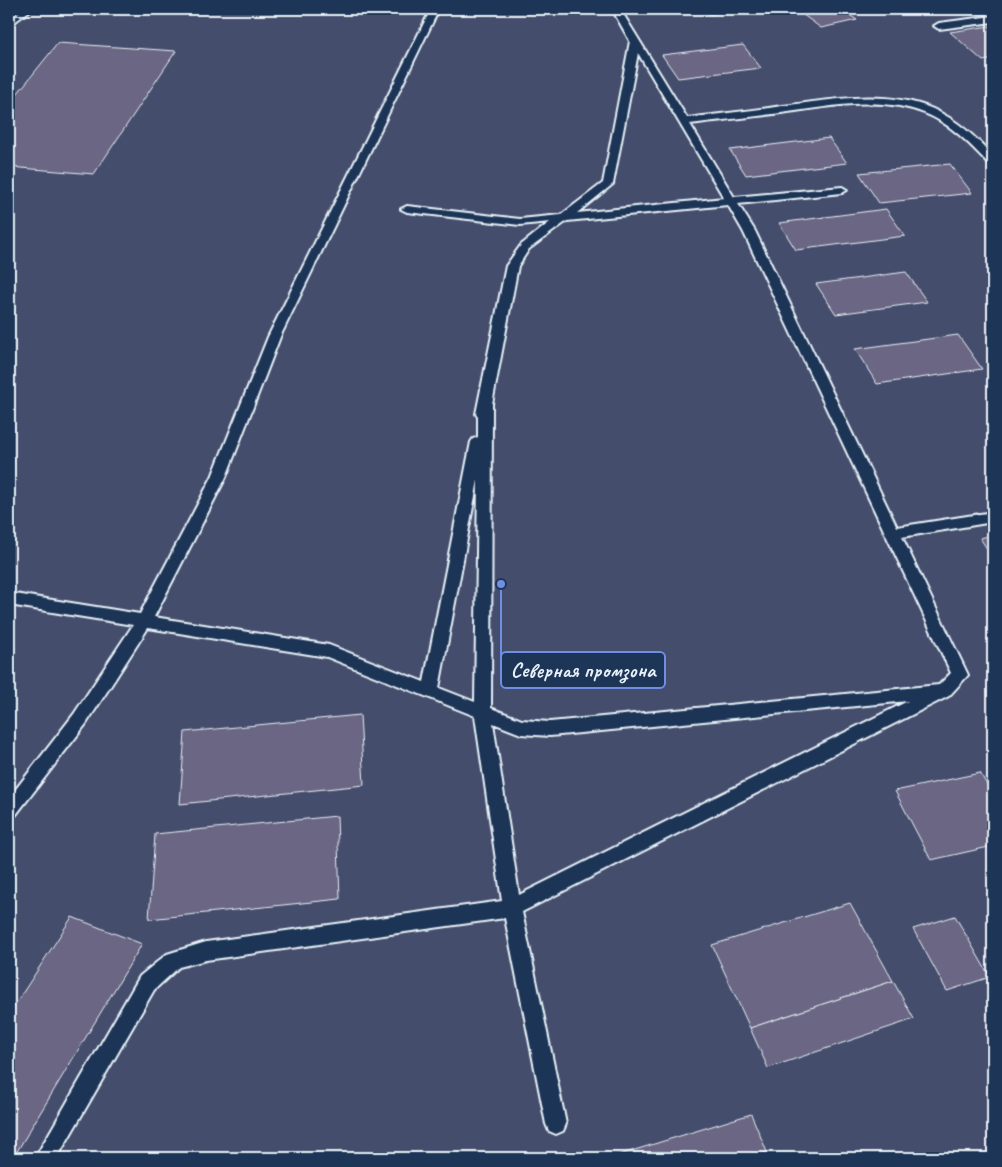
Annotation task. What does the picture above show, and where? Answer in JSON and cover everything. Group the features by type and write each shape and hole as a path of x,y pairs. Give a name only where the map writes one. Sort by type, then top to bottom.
{"lane":[{"path":"9,23 28,9"},
{"path":"9,810 80,719 145,620 220,477 274,338 434,9"},
{"path":"45,1158 147,983 174,960 206,951 512,908 943,691 960,675 749,231 616,9"},
{"path":"939,26 993,19"},
{"path":"430,691 512,266 525,247 608,184 635,41"},
{"path":"683,122 857,100 888,100 919,107 951,123 976,144 993,162"},
{"path":"407,209 520,222 842,190"},
{"path":"485,404 483,712 512,908 556,1124"},
{"path":"893,533 993,517"},
{"path":"9,599 328,651 520,726 550,729 943,691"}],"shaded area":[{"path":"9,9 993,9 993,1158 9,1158"}],"building":[{"path":"702,9 724,9 727,11 710,15"},
{"path":"795,9 841,9 857,20 821,28"},
{"path":"990,26 993,28 993,59 983,61 950,32"},
{"path":"58,43 176,51 94,174 9,167 9,104"},
{"path":"743,45 761,68 678,78 662,55"},
{"path":"829,138 847,163 746,175 730,150"},
{"path":"950,164 972,193 879,203 859,173"},
{"path":"886,209 905,236 796,250 779,223"},
{"path":"906,272 927,302 836,314 816,284"},
{"path":"958,335 982,369 877,384 855,349"},
{"path":"993,535 993,558 980,538"},
{"path":"360,715 364,785 180,804 185,732"},
{"path":"980,773 993,795 993,846 931,860 895,791"},
{"path":"337,816 340,899 149,919 155,834"},
{"path":"850,903 893,981 750,1028 712,945"},
{"path":"955,916 990,977 947,991 913,929"},
{"path":"72,917 142,944 13,1158 9,1158 9,1014"},
{"path":"893,981 914,1019 768,1068 750,1028"},
{"path":"751,1114 767,1152 749,1158 609,1158"}],"place":[{"name":"Северная промзона","path":"501,584"}]}
